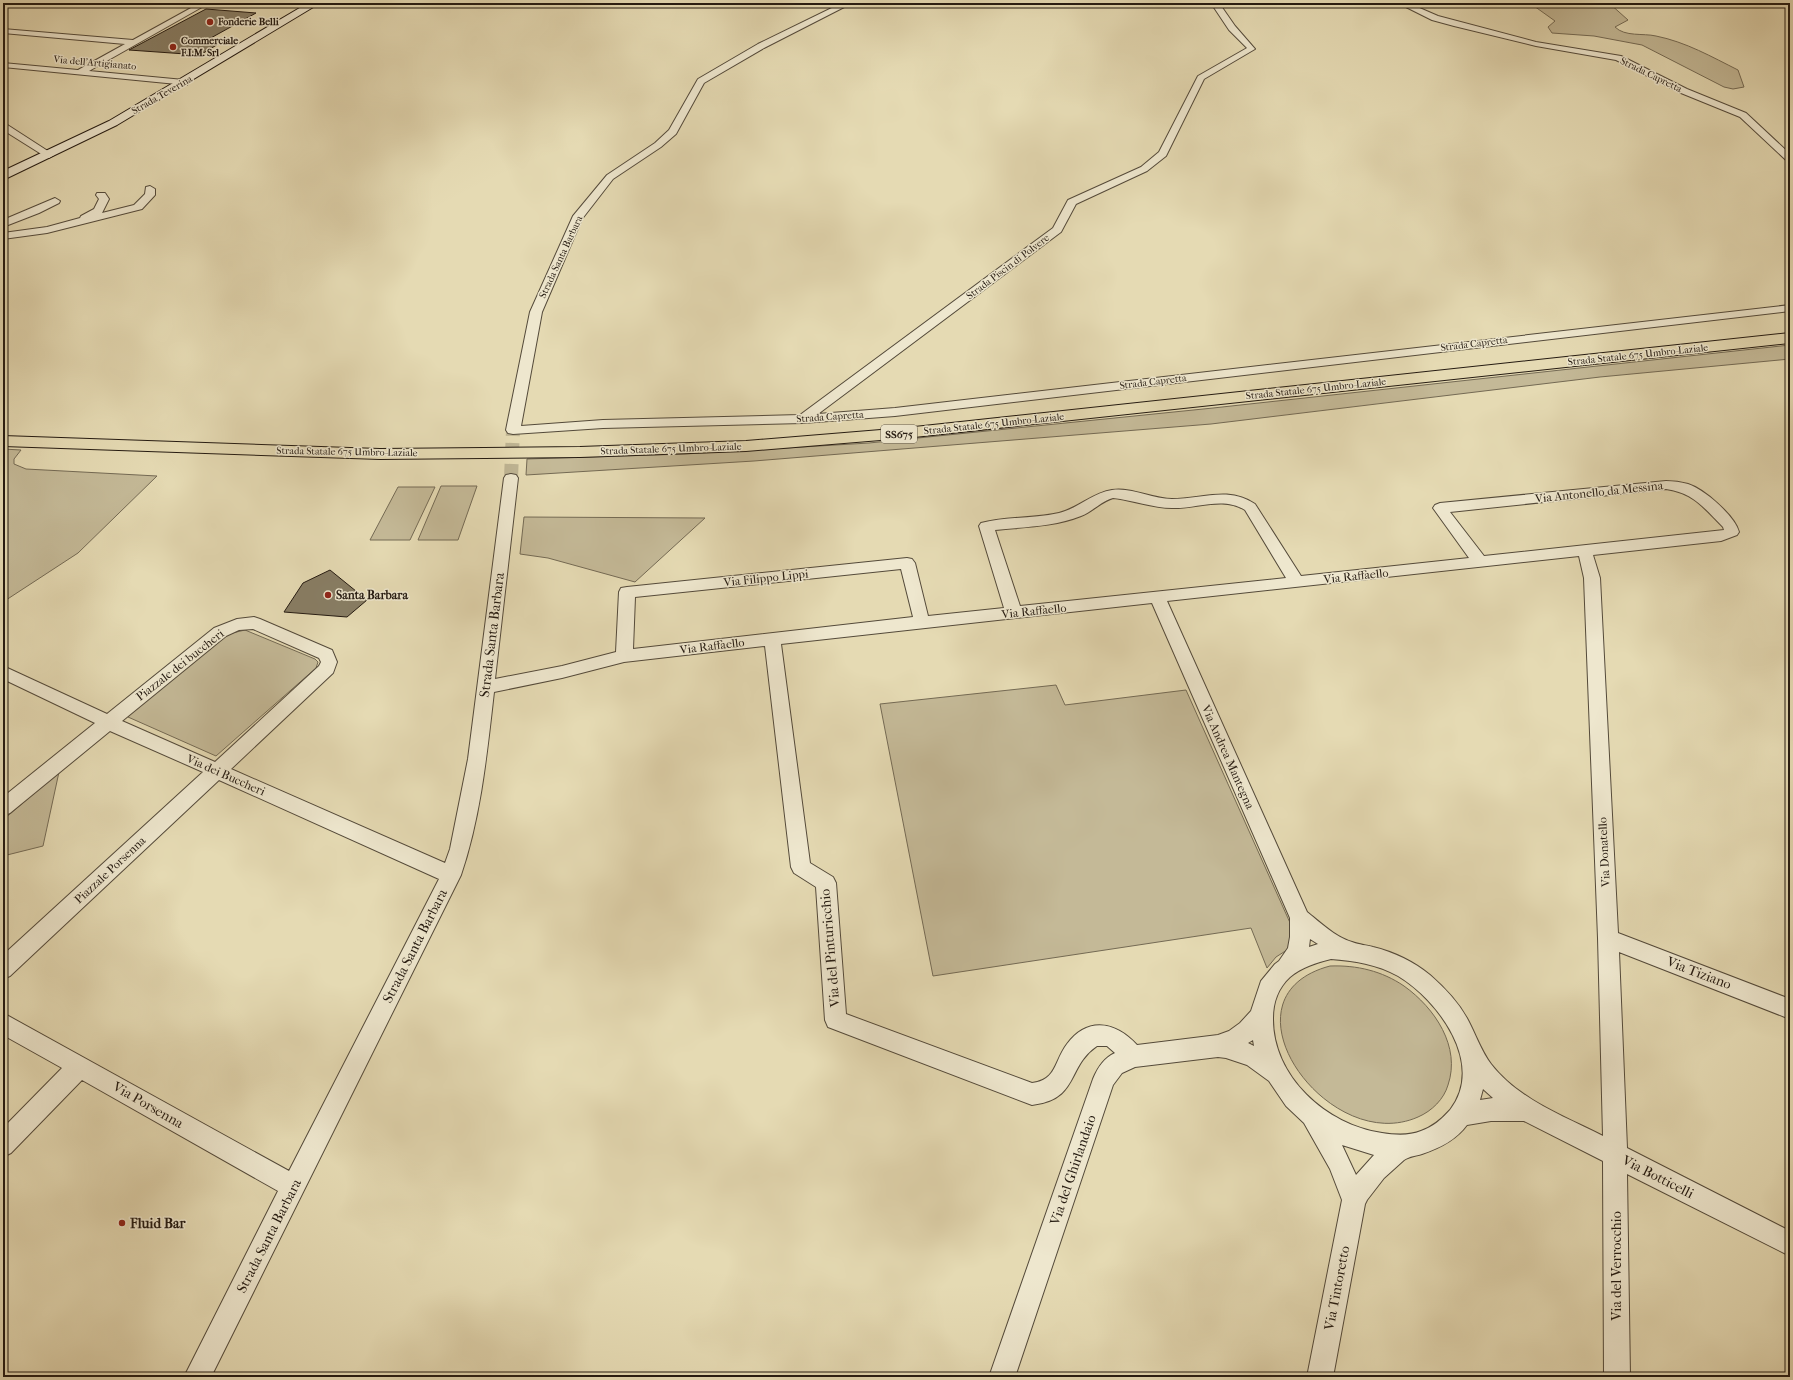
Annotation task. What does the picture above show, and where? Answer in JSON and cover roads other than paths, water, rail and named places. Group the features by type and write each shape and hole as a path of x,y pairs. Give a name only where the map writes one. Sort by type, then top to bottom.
{"highway":[{"name":"Strada Statale 675 Umbro-Laziale","path":"3,431 278,442 394,444 586,443 747,436 911,424 1790,330"},
{"name":"Strada Statale 675 Umbro-Laziale","path":"3,441 380,454 580,452 746,446 905,433 1790,338"}],"main road":[{"name":"Strada Teverina","path":"3,176 113,123 184,83 315,3"}],"street":[{"path":"80,73 198,7 178,3"},
{"name":"Strada Santa Barbara","path":"513,430 536,312 577,218 610,177 658,145 673,132 701,81 761,46 848,3"},
{"name":"Strada Piscin di Polvere","path":"803,419 1057,230 1072,202 1144,169 1162,154 1201,78 1251,49 1232,28 1215,3"},
{"name":"Strada Capretta","path":"1402,3 1435,18 1457,24 1536,44 1618,58 1684,91 1743,115 1790,159"},
{"path":"3,31 134,42"},
{"name":"Via dell'Artigianato","path":"3,65 184,83"},
{"path":"3,126 49,155"},
{"path":"3,236 47,230 138,207 150,195 150,189"},
{"path":"82,220 98,211 104,198 101,195"},
{"path":"3,224 35,211 54,201"},
{"name":"Strada Capretta","path":"513,430 603,424 803,419 895,412 1790,308"},
{"name":"Strada Santa Barbara","path":"197,1377 451,875 460,849 476,759 511,478"},
{"name":"Via Antonello da Messina","path":"1481,563 1440,508 1666,485 1683,487 1696,493 1730,525 1732,532 1721,536 1585,550"},
{"path":"1014,613 986,526 1057,518 1076,513 1101,497 1113,494 1127,495 1171,504 1222,498 1238,500 1250,507 1296,582"},
{"name":"Via Raffaello","path":"485,687 562,672 624,656 922,622 1481,563 1585,550"},
{"name":"Via Donatello","path":"1585,550 1592,578 1608,938 1615,1155"},
{"name":"Via Filippo Lippi","path":"624,656 627,592 908,563 922,622"},
{"name":"Via Andrea Mantegna","path":"1157,597 1300,918 1301,938 1294,957 1288,965"},
{"name":"Piazzale dei buccheri","path":"108,722 220,632 237,624 254,623 326,654 330,662 327,669 218,770"},
{"name":"Via del Pinturicchio","path":"772,639 801,867 826,882 836,1020 1032,1094 1043,1093 1053,1088 1066,1072 1075,1051 1086,1040 1096,1035 1106,1034 1118,1039 1133,1056"},
{"name":"Via dei Buccheri","path":"3,672 108,722 451,875"},
{"path":"3,808 108,722"},
{"name":"Piazzale Porsenna","path":"3,969 218,770"},
{"name":"Via Andrea Mantegna","path":"1300,918 1320,935 1347,950"},
{"name":"Via Tiziano","path":"1608,938 1790,1009"},
{"path":"1347,950 1364,953 1388,961 1415,976 1430,988 1455,1017 1464,1033 1470,1050 1473,1067 1473,1083 1470,1100 1463,1114 1452,1126 1439,1136 1423,1143 1404,1146 1385,1146 1358,1139 1327,1125 1309,1112 1294,1098 1272,1066 1261,1032 1261,1015 1269,986 1277,974 1288,965 1301,958 1315,952 1347,950"},
{"name":"Via del Ghirlandaio","path":"1002,1377 1104,1079 1114,1065 1133,1056 1218,1046 1238,1038 1255,1024 1261,1015"},
{"name":"Via Porsenna","path":"3,1023 294,1187"},
{"name":"Via del Ghirlandaio","path":"1218,1046 1236,1049 1255,1057 1274,1072 1282,1082"},
{"name":"Via Botticelli","path":"1470,1050 1482,1071 1490,1081 1512,1101 1525,1109 1790,1244"},
{"path":"3,1145 80,1066"},
{"name":"Via Botticelli","path":"1463,1114 1491,1110 1525,1109"},
{"path":"1309,1112 1320,1128 1339,1162 1354,1200"},
{"name":"Via Tintoretto","path":"1320,1377 1354,1200 1364,1182 1377,1167 1390,1155 1404,1146"},
{"name":"Via del Verrocchio","path":"1615,1155 1617,1377"}],"tunnel":[{"path":"511,478 513,430"}],"place":[{"name":"Fonderie Belli","path":"210,22"},
{"name":"Commerciale F.I.M. Srl","path":"173,47"},
{"name":"Santa Barbara","path":"328,595"},
{"name":"Fluid Bar","path":"122,1223"}]}
